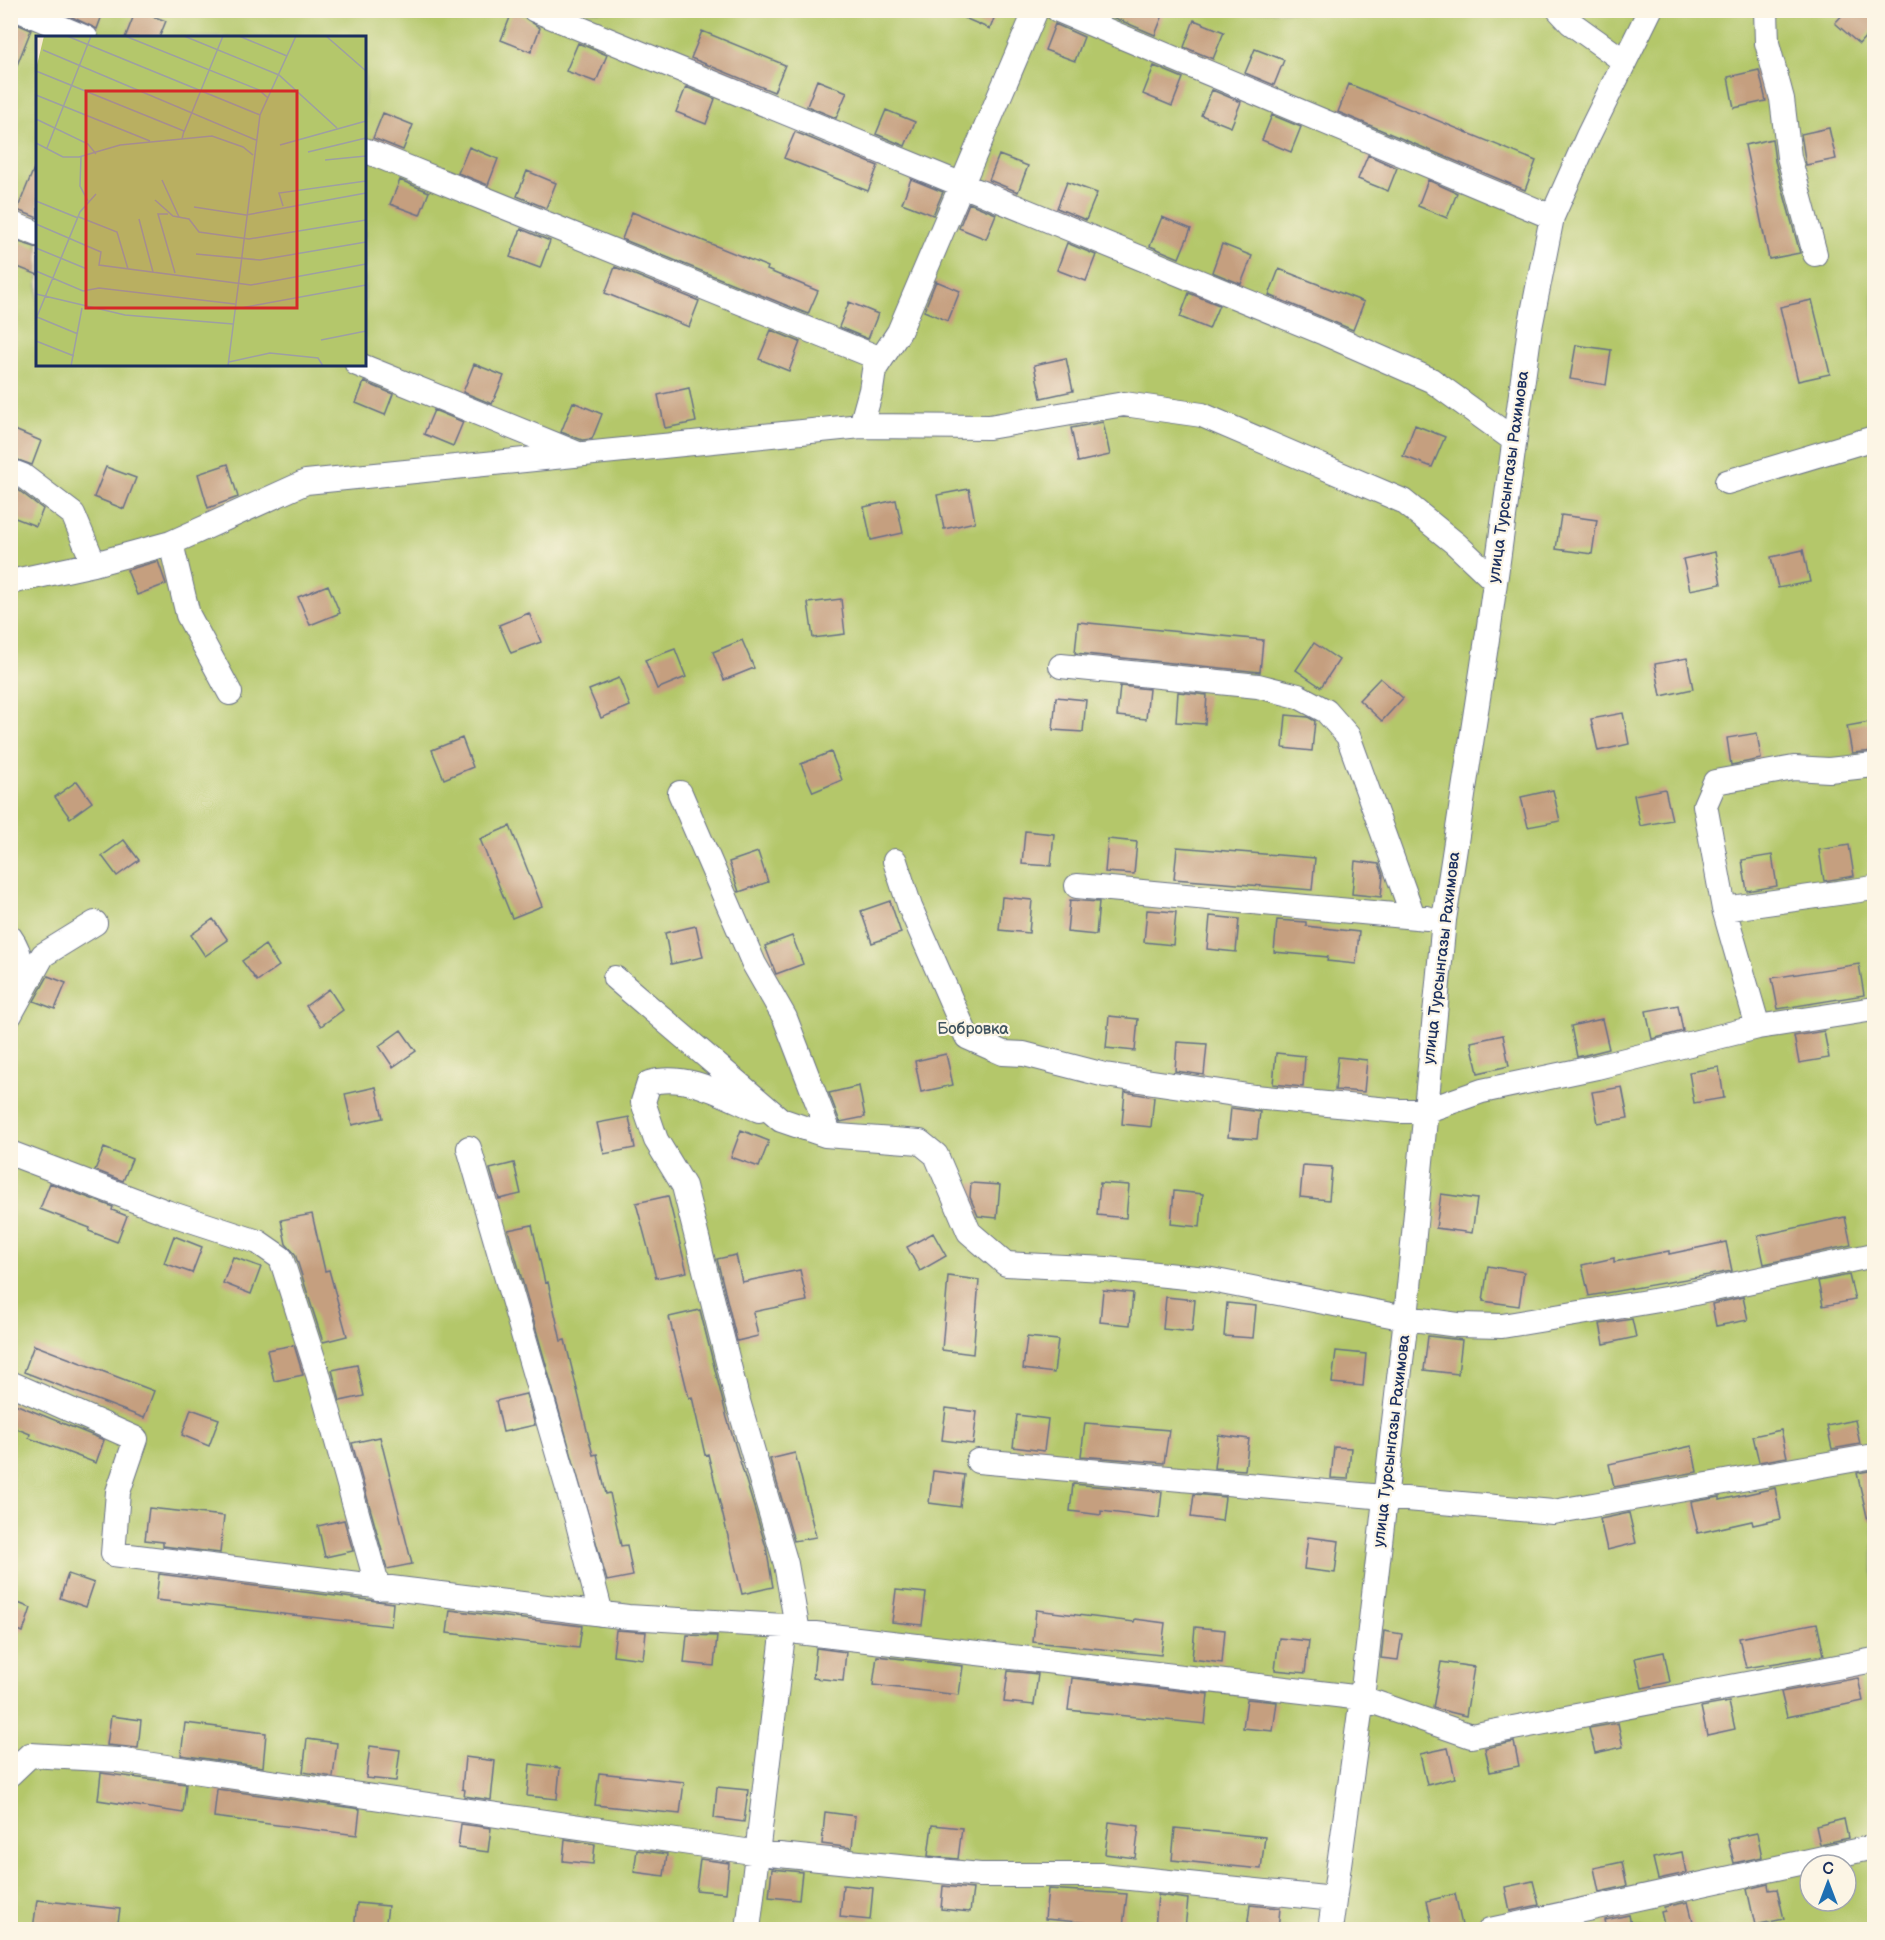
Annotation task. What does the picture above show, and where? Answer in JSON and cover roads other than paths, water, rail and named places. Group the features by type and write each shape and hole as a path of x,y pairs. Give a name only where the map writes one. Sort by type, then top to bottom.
{"street":[{"path":"19,10 81,36"},
{"path":"535,10 1431,380 1514,440"},
{"path":"874,370 899,332 1036,10"},
{"path":"1058,10 1552,217"},
{"path":"1559,10 1571,23 1624,61"},
{"name":"улица Турсынгазы Рахимова","path":"1330,1929 1362,1698 1406,1318 1444,920 1530,328 1552,217 1650,10"},
{"path":"1766,10 1767,43 1782,99 1789,157 1815,254"},
{"path":"366,151 876,357 861,426"},
{"path":"10,223 36,233"},
{"path":"362,366 581,455"},
{"path":"10,582 94,564 171,543 306,482 861,426 989,427 1124,404 1202,415 1403,501 1456,544 1494,580"},
{"path":"1727,482 1875,438"},
{"path":"10,471 23,476 74,513 94,564"},
{"path":"171,543 188,615 230,693"},
{"path":"1060,666 1258,686 1298,696 1326,711 1348,736 1413,916"},
{"path":"1758,1027 1724,909 1704,805 1714,782 1794,768 1829,770 1875,765"},
{"path":"680,793 754,964 785,1018 830,1135"},
{"path":"895,861 910,907 967,1037 1003,1053 1024,1054 1106,1075 1255,1096 1399,1111 1425,1111 1482,1091 1597,1067 1758,1027 1875,1009"},
{"path":"1077,886 1444,920"},
{"path":"1724,909 1875,888"},
{"path":"11,1014 43,955 95,923"},
{"path":"10,937 19,949 22,970 11,1014"},
{"path":"615,978 781,1120"},
{"path":"748,1929 791,1629 786,1564 737,1398 684,1186 656,1140 643,1102 649,1083 666,1078 682,1080 781,1120 830,1135 920,1142 936,1155 969,1232 1006,1264 1106,1269 1206,1279 1406,1318 1458,1325 1502,1326 1671,1298 1875,1255"},
{"path":"470,1148 577,1520 601,1614"},
{"path":"10,1153 166,1212 258,1242 281,1258 318,1374 378,1588"},
{"path":"10,1383 136,1439 118,1492 112,1554 601,1614 791,1629 1362,1698 1471,1736 1875,1660"},
{"path":"978,1461 1385,1499 1553,1512 1875,1455"},
{"path":"10,1774 30,1755 118,1760 759,1853 980,1875 1101,1875 1334,1899"},
{"path":"1490,1929 1875,1847"}],"park label":[{"name":"Бобровка","path":"973,1029"}]}
